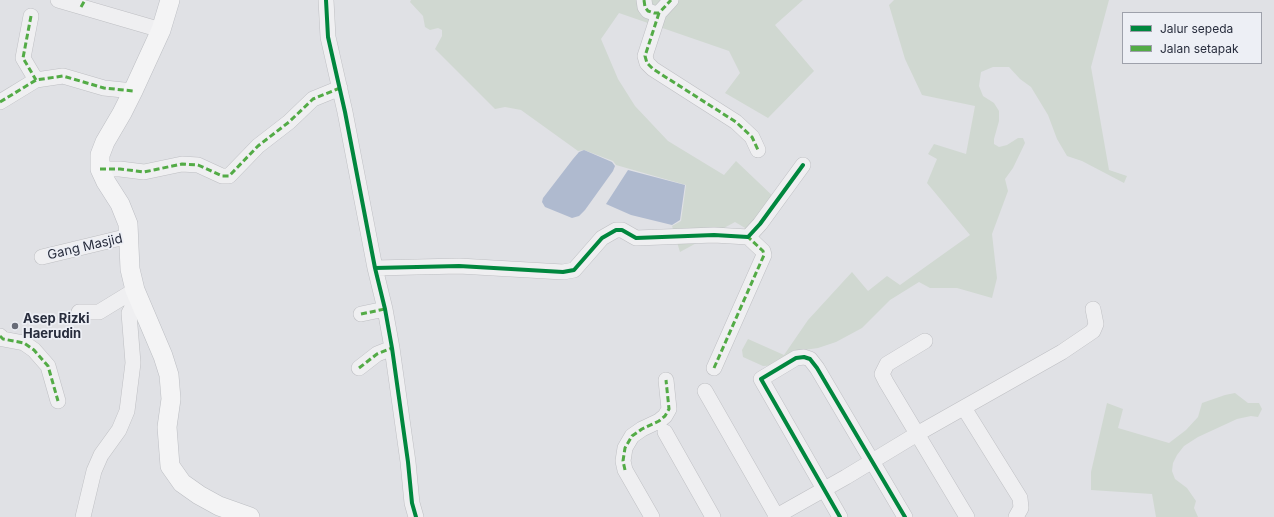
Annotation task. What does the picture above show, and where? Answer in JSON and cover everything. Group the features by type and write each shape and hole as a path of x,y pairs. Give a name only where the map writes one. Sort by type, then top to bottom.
{"main road":[{"path":"170,0 161,30 133,91 105,142 100,155 100,169 106,182 120,204 128,224 130,269 136,294 163,356 169,375 171,399 167,427 170,466 182,482 221,512 250,517"}],"street":[{"path":"58,0 83,3 161,30"},
{"path":"326,0 328,37 340,88 392,348 412,502 416,517"},
{"path":"644,0 645,7 648,11 659,13"},
{"path":"671,0 659,13 645,56 647,63 653,69 736,122 752,138 758,150"},
{"path":"31,16 24,58 36,80"},
{"path":"0,102 36,80 63,76 104,88 133,91"},
{"path":"100,169 120,168 144,172 187,164 198,165 222,176 229,176 258,146 289,122 313,99 340,88"},
{"path":"748,237 760,224 803,165"},
{"path":"375,268 459,266 563,272 574,270 598,242 616,230 622,230 636,238 714,235 748,237 763,251 764,255 714,368"},
{"name":"Gang Masjid","path":"42,257 129,236"},
{"path":"79,312 99,312 136,294"},
{"path":"83,517 94,471 101,455 118,430 127,411 133,363 129,313 136,294"},
{"path":"361,314 385,309"},
{"path":"705,391 776,517 825,490 917,434 1062,352 1093,331 1096,324 1093,309"},
{"path":"0,336 3,339 24,343 34,350 48,366 58,401"},
{"path":"925,341 887,364 882,374 968,517"},
{"path":"359,368 370,358 392,348"},
{"path":"840,517 761,379 796,358 804,357 810,359 817,368 871,462 905,517"},
{"path":"652,517 625,470 623,461 625,448 632,436 642,429 659,421 665,416 669,409 666,380"},
{"path":"964,408 1020,498 1021,508 1016,517"},
{"path":"665,432 713,517"}],"shaded area":[{"path":"411,0 803,0 775,25 814,71 768,118 725,93 740,73 729,51 619,13 601,39 618,79 635,106 668,141 724,175 736,161 777,200 757,235 735,222 680,252 672,226 681,221 686,185 616,165 613,161 584,150 578,151 521,110 505,107 495,109 435,49 442,36 442,30 438,28 430,30 425,27 423,16 410,2"},
{"path":"894,0 1109,0 1091,67 1109,170 1127,176 1124,183 1082,161 1067,156 1057,139 1048,115 1031,87 1020,79 1009,67 993,67 981,72 979,86 983,96 994,103 999,111 999,121 994,144 999,147 1007,145 1018,138 1023,138 1025,143 1013,168 1005,179 1008,191 992,234 997,278 992,298 957,288 930,288 919,282 890,300 862,328 836,342 818,348 797,351 779,365 763,366 743,357 742,350 748,339 784,355 808,320 852,272 868,291 887,276 900,285 970,235 927,183 937,159 928,154 934,144 966,154 975,106 922,95 905,59 889,5"},
{"path":"1235,393 1248,403 1259,403 1262,409 1258,417 1251,416 1237,419 1198,437 1184,446 1173,463 1172,471 1175,479 1187,488 1196,501 1194,508 1198,517 1156,517 1152,494 1091,490 1091,472 1107,403 1123,409 1118,428 1169,443 1186,430 1198,417 1202,403"}],"water":[{"path":"584,150 612,162 615,166 613,171 579,216 572,218 545,207 542,202 543,198 573,159 579,152"},
{"path":"628,170 685,185 680,220 672,225 631,215 606,204"}],"marked path":[{"path":"81,7 85,0"},
{"path":"644,0 645,7 648,11 654,13 659,13 671,0"},
{"path":"659,13 645,56 647,63 653,69 736,122 752,137 758,150"},
{"path":"31,16 23,58 36,80"},
{"path":"0,102 36,80 63,76 104,88 133,91"},
{"path":"100,169 120,169 144,172 182,164 198,165 222,176 229,176 258,146 289,122 313,99 340,88"},
{"path":"714,368 764,255 763,251 748,237"},
{"path":"361,314 385,309"},
{"path":"0,336 3,339 24,343 34,350 48,366 58,401"},
{"path":"359,368 377,354 392,348"},
{"path":"625,470 623,461 625,448 632,436 642,429 659,421 665,416 669,409 666,380"}],"cycle path":[{"path":"326,0 328,37 345,112 392,348 408,462 412,503 416,517"},
{"path":"375,268 459,266 563,272 574,270 602,238 616,230 622,230 636,238 714,235 748,237 760,224 803,165"},
{"path":"840,517 761,379 796,358 804,357 810,359 817,368 905,517"}],"place":[{"name":"Asep Rizki Haerudin","path":"15,326"}]}
